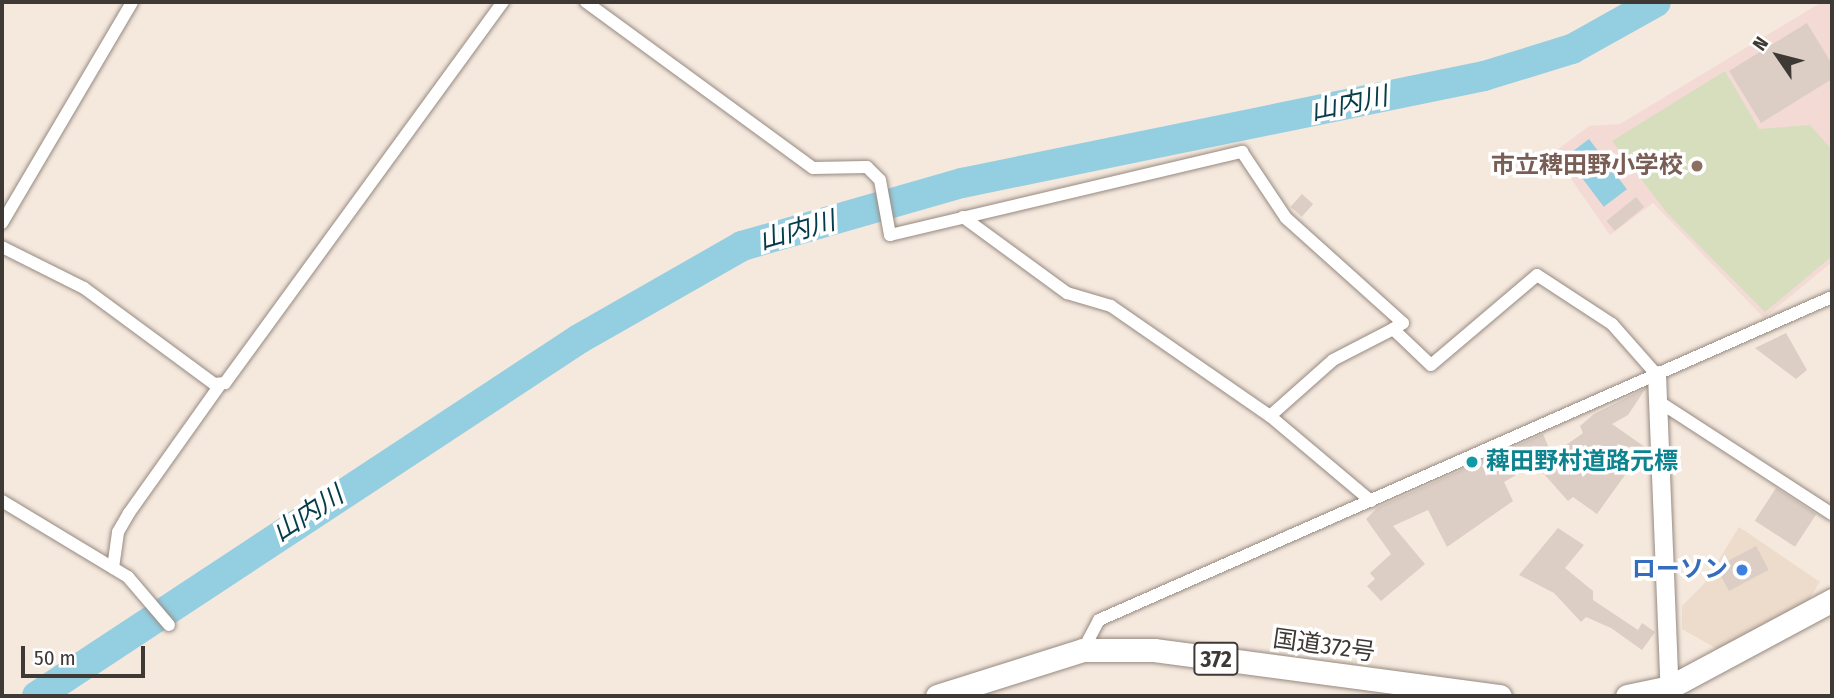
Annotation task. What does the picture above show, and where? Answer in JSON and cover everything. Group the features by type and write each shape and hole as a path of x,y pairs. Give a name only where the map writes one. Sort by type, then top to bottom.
{"highway":[{"path":"1627,696 1670,692 1832,600"},
{"name":"国道372号","path":"937,696 1083,650 1154,650 1500,696"}],"street":[{"path":"2,223 132,2"},
{"path":"114,568 118,532 129,513 220,385 503,2"},
{"path":"586,2 813,168 867,167 880,180 890,235 1242,152 1286,218 1403,323 1333,360 1270,416"},
{"path":"962,217 1067,293 1111,306 1270,416 1371,501"},
{"path":"2,247 84,288 220,385"},
{"path":"1393,329 1431,365 1537,275 1612,324 1657,375 1661,402 1670,692"},
{"path":"1083,650 1099,620 1832,297"},
{"path":"1661,402 1832,514"},
{"path":"2,501 114,568 149,596 169,625"}],"shaded area":[{"name":"市立稗田野小学校","path":"1822,2 1832,2 1832,262 1764,318 1653,203 1610,235 1553,153 1589,126 1620,124"},
{"path":"1739,527 1820,582 1807,602 1719,650 1682,629 1682,606 1704,584"}],"green space":[{"name":"市立稗田野小学校","path":"1725,71 1759,129 1810,125 1832,150 1832,256 1765,312 1667,213 1612,141"}],"water":[{"path":"1589,139 1627,189 1604,207 1566,156"}],"building":[{"path":"1807,23 1832,64 1832,79 1761,123 1729,71"},
{"path":"1302,194 1313,204 1302,217 1291,207"},
{"path":"1636,197 1644,207 1615,231 1606,221"},
{"path":"1786,333 1807,370 1796,379 1755,348"},
{"path":"1646,388 1628,415 1612,424 1645,447 1597,514 1573,497 1568,501 1535,464 1504,482 1513,501 1447,547 1428,510 1393,526 1425,564 1381,601 1367,586 1375,579 1370,573 1391,554 1366,519 1378,507 1543,434 1552,455 1583,433 1580,426 1594,414"},
{"path":"1776,488 1816,514 1795,547 1755,521"},
{"path":"1558,528 1584,545 1565,568 1593,591 1593,600 1638,630 1642,623 1655,632 1642,650 1611,628 1586,617 1581,622 1554,593 1519,575"},
{"path":"1756,546 1769,570 1729,591 1716,567"}],"waterway":[{"name":"山内川","path":"37,696 579,339 742,246 962,183 1484,76 1572,49 1656,2"}],"place":[{"name":"市立稗田野小学校","path":"1697,166"},
{"name":"薭田野村道路元標","path":"1472,462"},
{"name":"ローソン","path":"1742,570"}]}
